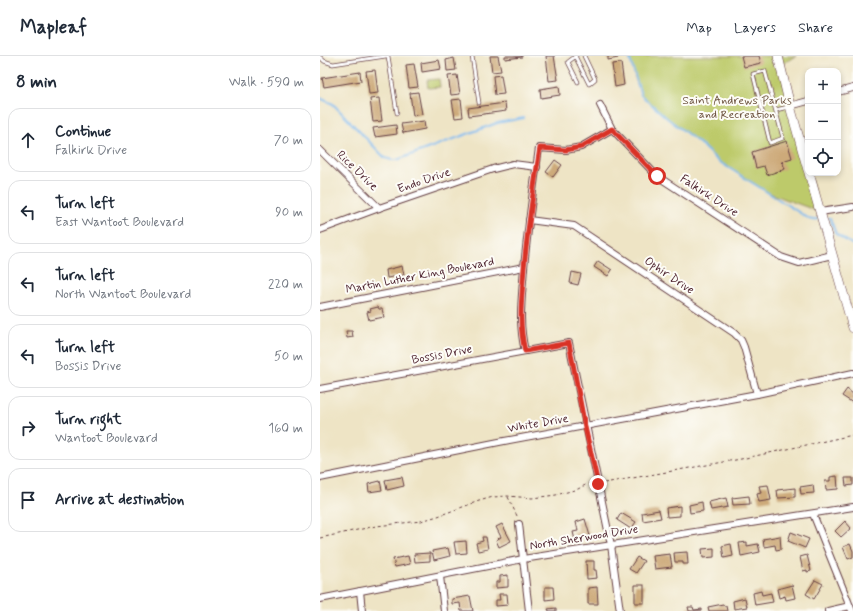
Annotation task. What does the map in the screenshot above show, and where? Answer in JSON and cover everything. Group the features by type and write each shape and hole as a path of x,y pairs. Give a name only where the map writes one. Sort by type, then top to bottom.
{"main road":[{"path":"778,56 805,159"},
{"path":"810,176 853,328"}],"street":[{"path":"841,91 853,88"},
{"path":"790,106 805,102"},
{"name":"Falkirk Drive","path":"600,105 612,129 657,176 782,257 799,263 832,255"},
{"path":"525,351 521,335 520,319 529,220 540,148 566,150 581,147 612,129"},
{"name":"Rice Drive","path":"320,150 379,208"},
{"name":"Endo Drive","path":"320,230 379,208 500,167 513,164 537,168"},
{"path":"820,212 853,206"},
{"name":"Ophir Drive","path":"529,220 574,226 734,333 741,340 744,347 758,394"},
{"name":"Martin Luther King Boulevard","path":"320,307 524,267"},
{"name":"Bossis Drive","path":"320,389 569,343 585,427"},
{"name":"White Drive","path":"320,478 499,442 758,394 853,373"},
{"path":"585,427 611,545 620,611"},
{"name":"North Sherwood Drive","path":"320,599 523,559 853,507"},
{"path":"813,514 851,608 828,611"},
{"path":"519,524 529,611"},
{"path":"440,576 444,611"},
{"path":"360,592 362,611"}],"lane":[{"path":"320,57 333,64 387,56 397,113"},
{"path":"472,56 479,103"},
{"path":"578,82 568,62 576,56 589,84 595,78 584,56"},
{"path":"765,71 776,110 783,138 770,143 753,74 765,71"},
{"path":"776,110 790,106"}],"path":[{"path":"320,538 376,526 421,521 493,497 508,496 532,498 556,495 578,489 589,483 598,484 741,459 853,435"},
{"path":"508,496 518,516 519,524"}],"green space":[{"name":"Saint Andrews Parks and Recreation","path":"629,56 796,56 780,65 805,157 805,176 810,176 820,212 769,193 718,161 698,142 667,118 641,95"},
{"path":"439,79 440,87 428,88 427,80"}],"building":[{"path":"490,56 498,56 501,71 492,72"},
{"path":"505,56 522,56 522,57 505,59"},
{"path":"546,56 554,56 558,80 549,81"},
{"path":"608,56 617,56 618,58 608,60"},
{"path":"741,56 759,56 761,63 744,67"},
{"path":"454,58 456,70 447,71 446,60"},
{"path":"439,60 441,69 422,72 421,63"},
{"path":"621,63 624,85 615,87 612,64"},
{"path":"414,64 418,87 409,88 406,65"},
{"path":"375,70 378,93 369,94 366,71"},
{"path":"360,72 361,81 324,87 322,78"},
{"path":"457,75 460,94 451,95 448,76"},
{"path":"501,75 504,94 495,95 493,76"},
{"path":"559,86 560,95 541,98 540,89"},
{"path":"418,92 422,114 413,116 410,93"},
{"path":"379,98 382,121 373,122 370,99"},
{"path":"461,99 463,117 455,118 452,100"},
{"path":"505,103 506,111 469,116 468,108"},
{"path":"424,121 425,129 403,133 401,124"},
{"path":"396,125 397,134 375,137 373,128"},
{"path":"787,141 792,158 782,161 785,169 767,175 764,166 756,168 752,152"},
{"path":"555,160 562,165 553,177 546,172"},
{"path":"598,261 612,270 608,276 594,267"},
{"path":"402,266 404,275 387,278 386,270"},
{"path":"572,272 581,274 578,285 570,283"},
{"path":"378,307 379,309 382,309 384,317 369,320 367,312 371,311 370,309"},
{"path":"346,331 352,331 353,337 347,338"},
{"path":"847,389 853,394 853,403 842,396"},
{"path":"837,476 838,489 826,490 825,481 830,481 830,477"},
{"path":"402,477 404,486 387,490 385,480"},
{"path":"845,478 853,478 853,485 846,486"},
{"path":"380,481 382,490 369,492 368,484"},
{"path":"768,485 771,500 759,502 757,494 761,493 759,486"},
{"path":"813,485 814,493 801,494 800,487"},
{"path":"795,488 795,497 778,498 777,490"},
{"path":"749,496 750,504 733,505 732,498"},
{"path":"726,498 728,507 711,510 709,502"},
{"path":"702,502 703,511 690,513 689,505"},
{"path":"680,506 680,516 667,517 666,508"},
{"path":"659,510 661,518 643,521 642,513"},
{"path":"621,513 636,522 631,529 617,520"},
{"path":"585,519 590,536 575,540 573,532 578,531 576,522"},
{"path":"845,521 851,528 841,537 835,531"},
{"path":"502,524 511,541 499,547 496,540 501,537 496,527"},
{"path":"791,532 809,539 805,548 788,541"},
{"path":"780,536 781,549 776,550 775,545 764,547 763,539"},
{"path":"482,537 486,537 488,549 478,551 476,543 483,541"},
{"path":"466,541 467,553 456,554 454,542"},
{"path":"747,542 747,546 758,544 760,552 741,556 739,543"},
{"path":"731,544 733,556 724,558 722,546"},
{"path":"850,544 853,551 853,557 848,559 843,547"},
{"path":"448,548 450,556 434,560 432,551"},
{"path":"714,548 714,557 703,558 702,549"},
{"path":"687,552 688,564 683,564 683,562 675,562 674,553"},
{"path":"430,553 430,561 415,562 414,554"},
{"path":"670,554 672,567 655,569 653,556"},
{"path":"807,555 811,571 807,572 807,570 803,571 800,557"},
{"path":"408,556 410,564 395,567 393,559"},
{"path":"637,557 644,561 636,573 629,569"},
{"path":"586,561 594,561 594,570 596,570 597,578 587,579"},
{"path":"508,575 508,587 496,588 496,582 500,582 500,576"},
{"path":"815,580 823,584 814,599 806,594"},
{"path":"635,585 644,585 644,603 635,603"},
{"path":"792,585 795,598 786,600 785,596 779,598 777,589"},
{"path":"545,587 553,587 554,599 545,600"},
{"path":"597,587 598,604 588,604 588,588"},
{"path":"761,591 762,595 771,593 773,602 755,605 753,593"},
{"path":"499,594 507,594 508,605 496,606 496,600 500,600"},
{"path":"470,596 473,611 461,611 460,603 452,604 452,599"},
{"path":"745,598 747,607 734,609 733,601"},
{"path":"723,604 726,606 727,611 709,611 708,607"},
{"path":"688,607 693,607 694,610 702,609 702,611 689,611"},
{"path":"556,608 556,611 549,611 548,609"}],"waterway":[{"path":"629,56 641,95 667,118 698,142 718,161 811,220 817,219"},
{"path":"320,98 333,104 385,158 392,160 397,160 497,123 524,118"},
{"path":"828,218 830,218 836,234 853,245"}],"route":[{"path":"598,484 585,427 569,343 525,351 521,335 520,319 524,267 529,220 540,148 566,150 581,147 594,141 612,129 657,176"}]}
